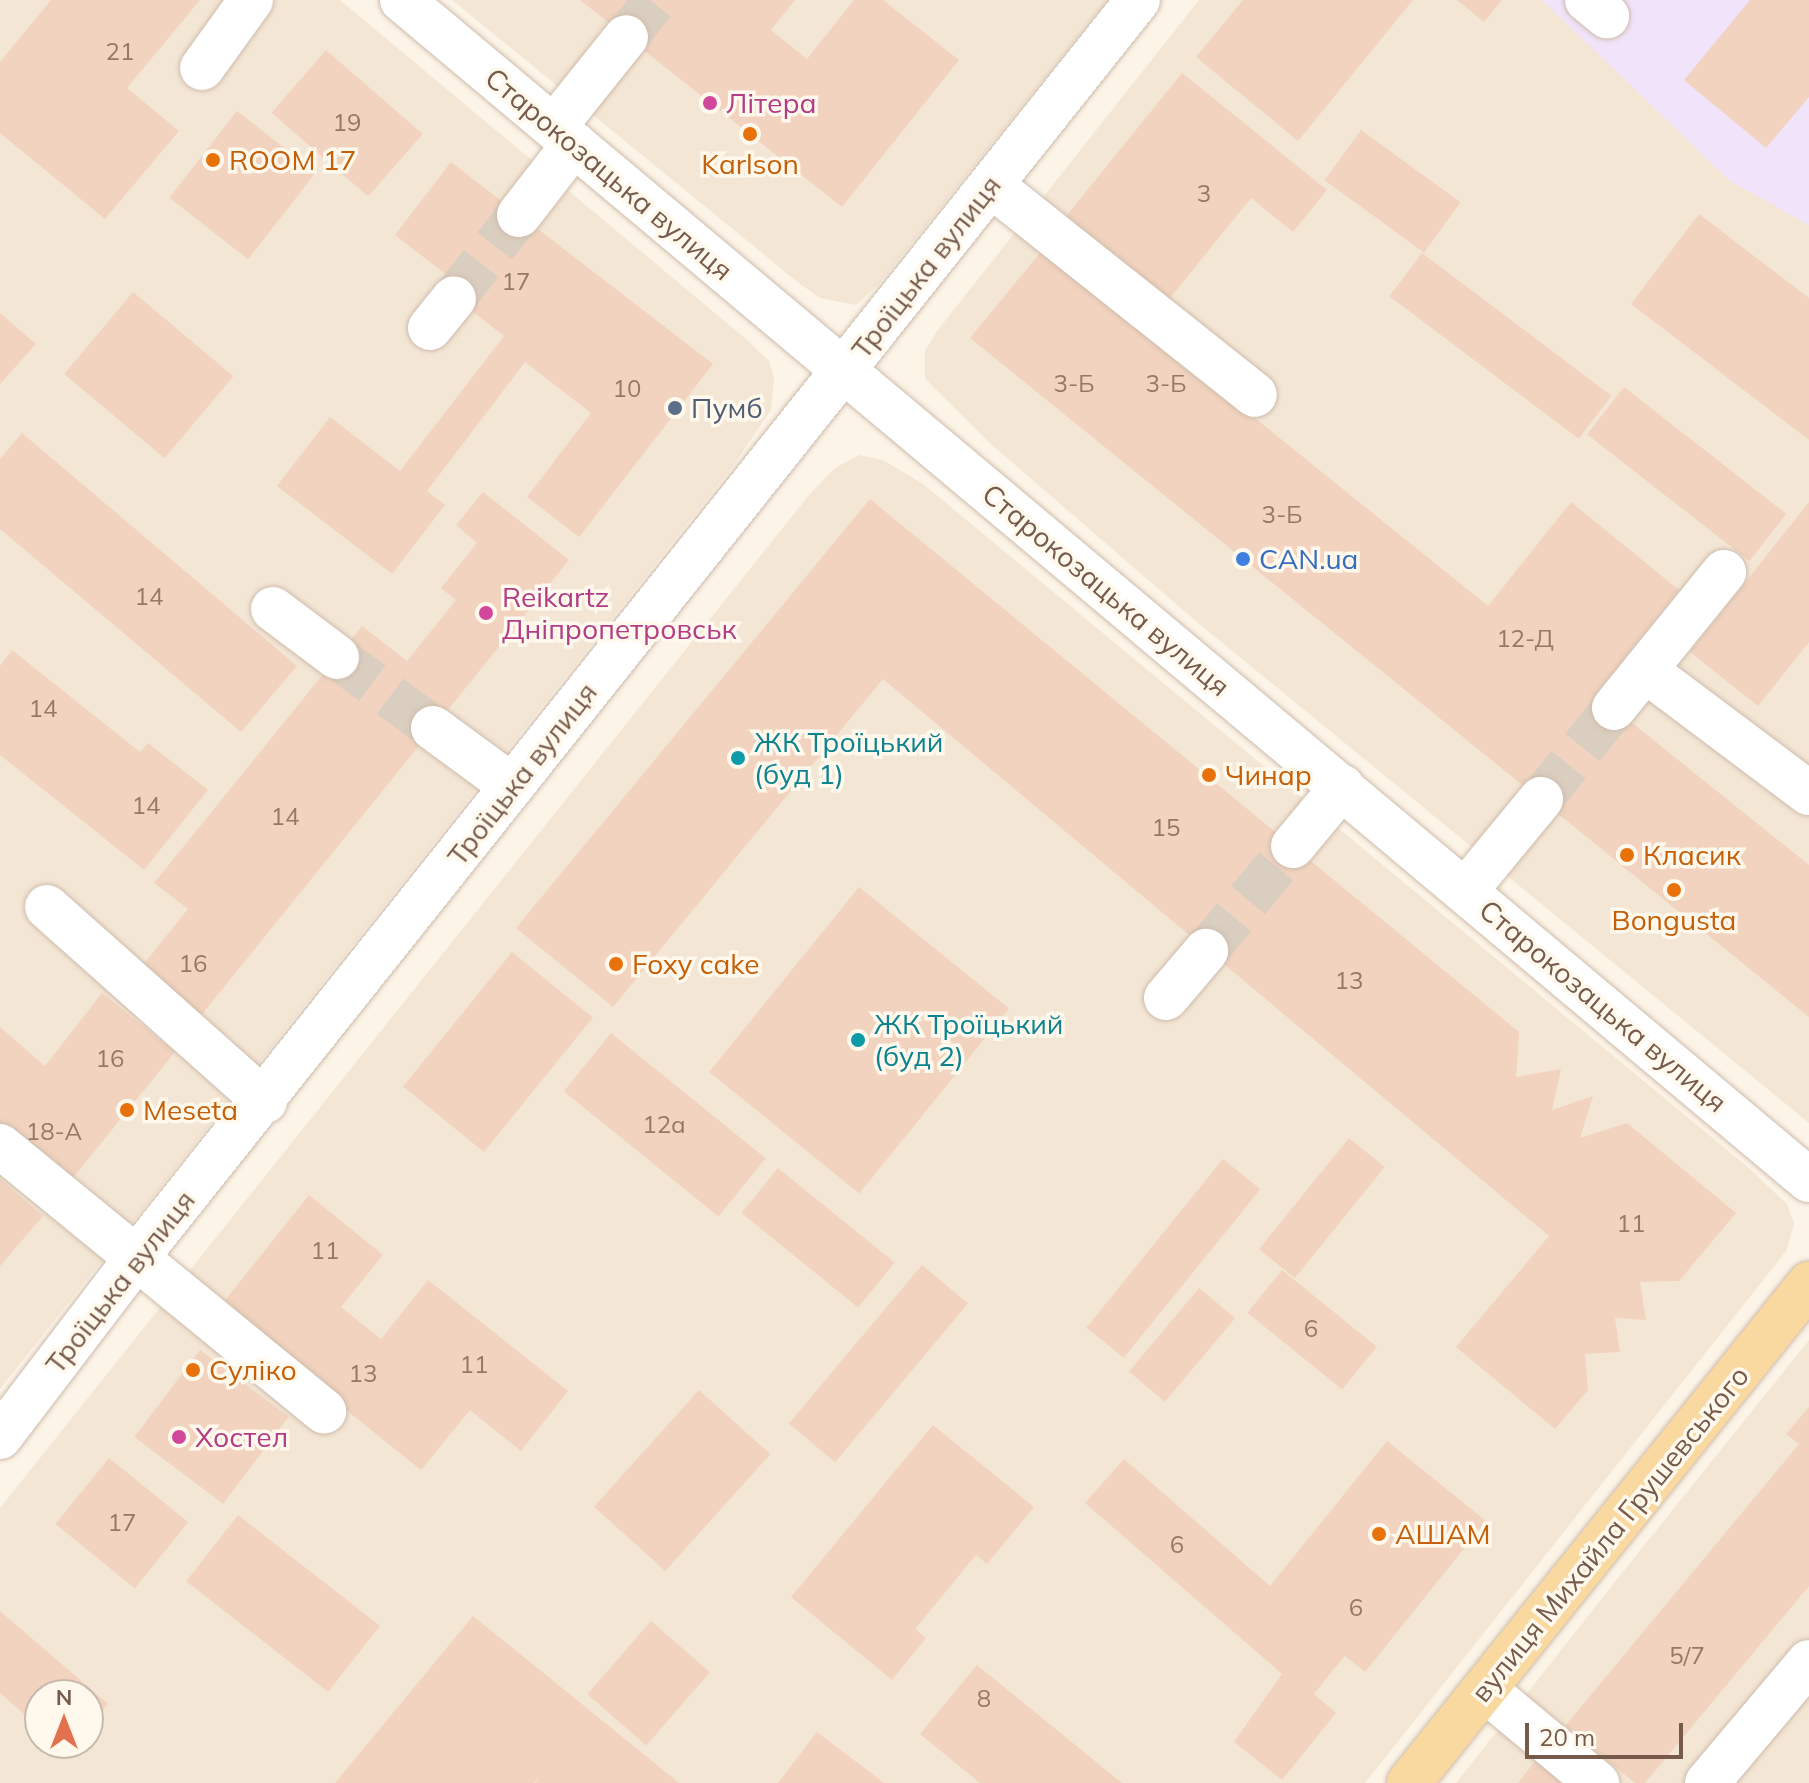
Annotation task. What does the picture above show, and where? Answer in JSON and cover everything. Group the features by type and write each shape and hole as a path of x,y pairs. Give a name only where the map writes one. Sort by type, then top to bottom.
{"main road":[{"name":"вулиця Михайла Грушевського","path":"1409,1783 1809,1284"}],"street":[{"path":"202,68 251,0"},
{"name":"Троїцька вулиця","path":"0,1437 137,1257 265,1101 1138,0"},
{"name":"Старокозацька вулиця","path":"413,3 564,136 1809,1180"},
{"path":"519,215 626,37"},
{"path":"991,185 1255,395"},
{"path":"1614,708 1724,572"},
{"path":"273,609 337,657"},
{"path":"1645,670 1809,793"},
{"path":"433,728 512,786"},
{"path":"1293,846 1342,787"},
{"path":"1466,890 1541,799"},
{"path":"47,907 265,1101"},
{"path":"1166,998 1206,951"},
{"path":"0,1146 324,1411"},
{"path":"1707,1783 1809,1662"},
{"path":"1485,1690 1597,1783"}],"shaded area":[{"path":"0,0 340,0 746,339 769,361 774,378 771,410 733,466 0,1389"},
{"path":"452,0 1108,0 878,285 856,305 820,298 800,284"},
{"path":"1199,0 1809,0 1809,1123 1197,622 993,446 925,379 925,351 937,331"},
{"path":"1542,0 1809,0 1809,225 1730,181"},
{"path":"859,455 883,460 923,484 1750,1169 1787,1204 1794,1223 1787,1250 1365,1783 0,1783 0,1508 809,495 835,468"},
{"path":"1809,1340 1809,1783 1456,1783 1622,1573"}],"building":[{"path":"51,0 200,0 127,88 179,131 105,219 0,133 0,62"},
{"path":"580,0 795,0 771,30 807,59 854,0 883,0 959,60 842,207"},
{"path":"1243,0 1413,0 1298,141 1196,57"},
{"path":"1457,0 1502,0 1484,22"},
{"path":"1750,0 1809,0 1809,97 1766,148 1684,80"},
{"path":"326,50 423,134 368,197 272,113"},
{"path":"1182,73 1327,190 1293,232 1251,198 1162,308 1059,225"},
{"path":"237,111 316,173 248,259 169,198"},
{"path":"1361,130 1461,202 1424,252 1325,180"},
{"path":"451,162 713,364 579,537 527,497 591,413 525,362 427,491 445,505 392,574 277,486 330,417 400,471 504,336 441,287 449,277 395,235"},
{"path":"1699,214 1809,298 1809,440 1631,304"},
{"path":"1044,248 1488,606 1571,502 1679,590 1596,694 1809,865 1809,1017 970,338"},
{"path":"1422,253 1611,396 1579,439 1390,296"},
{"path":"133,292 233,376 165,458 64,374"},
{"path":"0,313 36,344 0,384"},
{"path":"1624,387 1786,514 1749,561 1587,434"},
{"path":"22,433 297,666 241,732 0,529 0,459"},
{"path":"483,492 569,560 199,1018 139,970 188,909 154,883 362,626 407,661 456,600 441,588 477,543 456,525"},
{"path":"870,499 1519,1032 1516,1077 1561,1069 1552,1110 1593,1096 1580,1138 1627,1123 1736,1213 1679,1281 1640,1282 1646,1320 1615,1318 1620,1352 1585,1354 1588,1390 1555,1429 1456,1347 1549,1236 883,679 613,1007 516,928"},
{"path":"1809,502 1809,642 1758,706 1690,652"},
{"path":"12,650 140,752 148,743 208,790 144,870 0,755 0,666"},
{"name":"ЖК Троїцький (буд 2)","path":"859,887 1009,1008 859,1193 709,1072"},
{"path":"512,952 593,1017 484,1152 403,1086"},
{"path":"102,993 175,1052 63,1190 0,1138 0,1027 45,1066"},
{"path":"611,1033 766,1158 718,1217 564,1091"},
{"path":"1349,1138 1385,1167 1295,1278 1259,1249"},
{"path":"1223,1159 1260,1189 1124,1358 1086,1328"},
{"path":"778,1168 895,1262 858,1307 741,1213"},
{"path":"0,1179 43,1216 0,1266"},
{"path":"309,1195 383,1255 341,1307 381,1339 428,1280 568,1391 521,1451 470,1410 421,1470 219,1308"},
{"path":"922,1265 968,1304 835,1462 789,1424"},
{"path":"1282,1270 1377,1347 1342,1390 1247,1313"},
{"path":"1199,1288 1235,1318 1165,1402 1129,1371"},
{"path":"200,1350 289,1417 223,1504 134,1437"},
{"path":"699,1390 770,1454 665,1571 594,1507"},
{"path":"1809,1407 1809,1586 1645,1783 1635,1783 1565,1726 1799,1444 1786,1434"},
{"path":"933,1425 1034,1507 987,1564 976,1555 915,1629 926,1638 892,1680 791,1597"},
{"path":"1387,1441 1486,1521 1365,1672 1345,1656 1314,1694 1336,1713 1282,1780 1234,1742 1282,1674 1085,1503 1124,1459 1270,1586"},
{"path":"109,1458 188,1522 135,1588 56,1524"},
{"path":"238,1515 380,1626 328,1692 186,1581"},
{"path":"0,1611 79,1679 24,1679 24,1714 0,1693"},
{"path":"473,1616 679,1783 536,1783 539,1777 534,1783 335,1783"},
{"path":"651,1621 710,1672 646,1745 587,1694"},
{"path":"977,1665 1122,1783 980,1783 920,1734"},
{"path":"817,1732 884,1783 778,1783"},
{"path":"1535,1761 1563,1783 1518,1783"}],"tunnel":[{"path":"626,37 656,0"},
{"path":"454,298 519,215"},
{"path":"337,657 433,728"},
{"path":"1541,799 1614,708"},
{"path":"1206,951 1293,846"}],"place":[{"name":"Літера","path":"710,103"},
{"name":"Karlson","path":"750,134"},
{"name":"ROOM 17","path":"213,160"},
{"name":"Пумб","path":"675,408"},
{"name":"CAN.ua","path":"1243,559"},
{"name":"Reikartz Дніпропетровськ","path":"486,613"},
{"name":"ЖК Троїцький (буд 1)","path":"738,758"},
{"name":"Чинар","path":"1209,775"},
{"name":"Класик","path":"1627,855"},
{"name":"Bongusta","path":"1674,890"},
{"name":"Foxy cake","path":"616,964"},
{"name":"ЖК Троїцький (буд 2)","path":"858,1040"},
{"name":"Meseta","path":"127,1110"},
{"name":"Суліко","path":"193,1370"},
{"name":"Хостел","path":"179,1437"},
{"name":"АШАМ","path":"1379,1534"}]}
